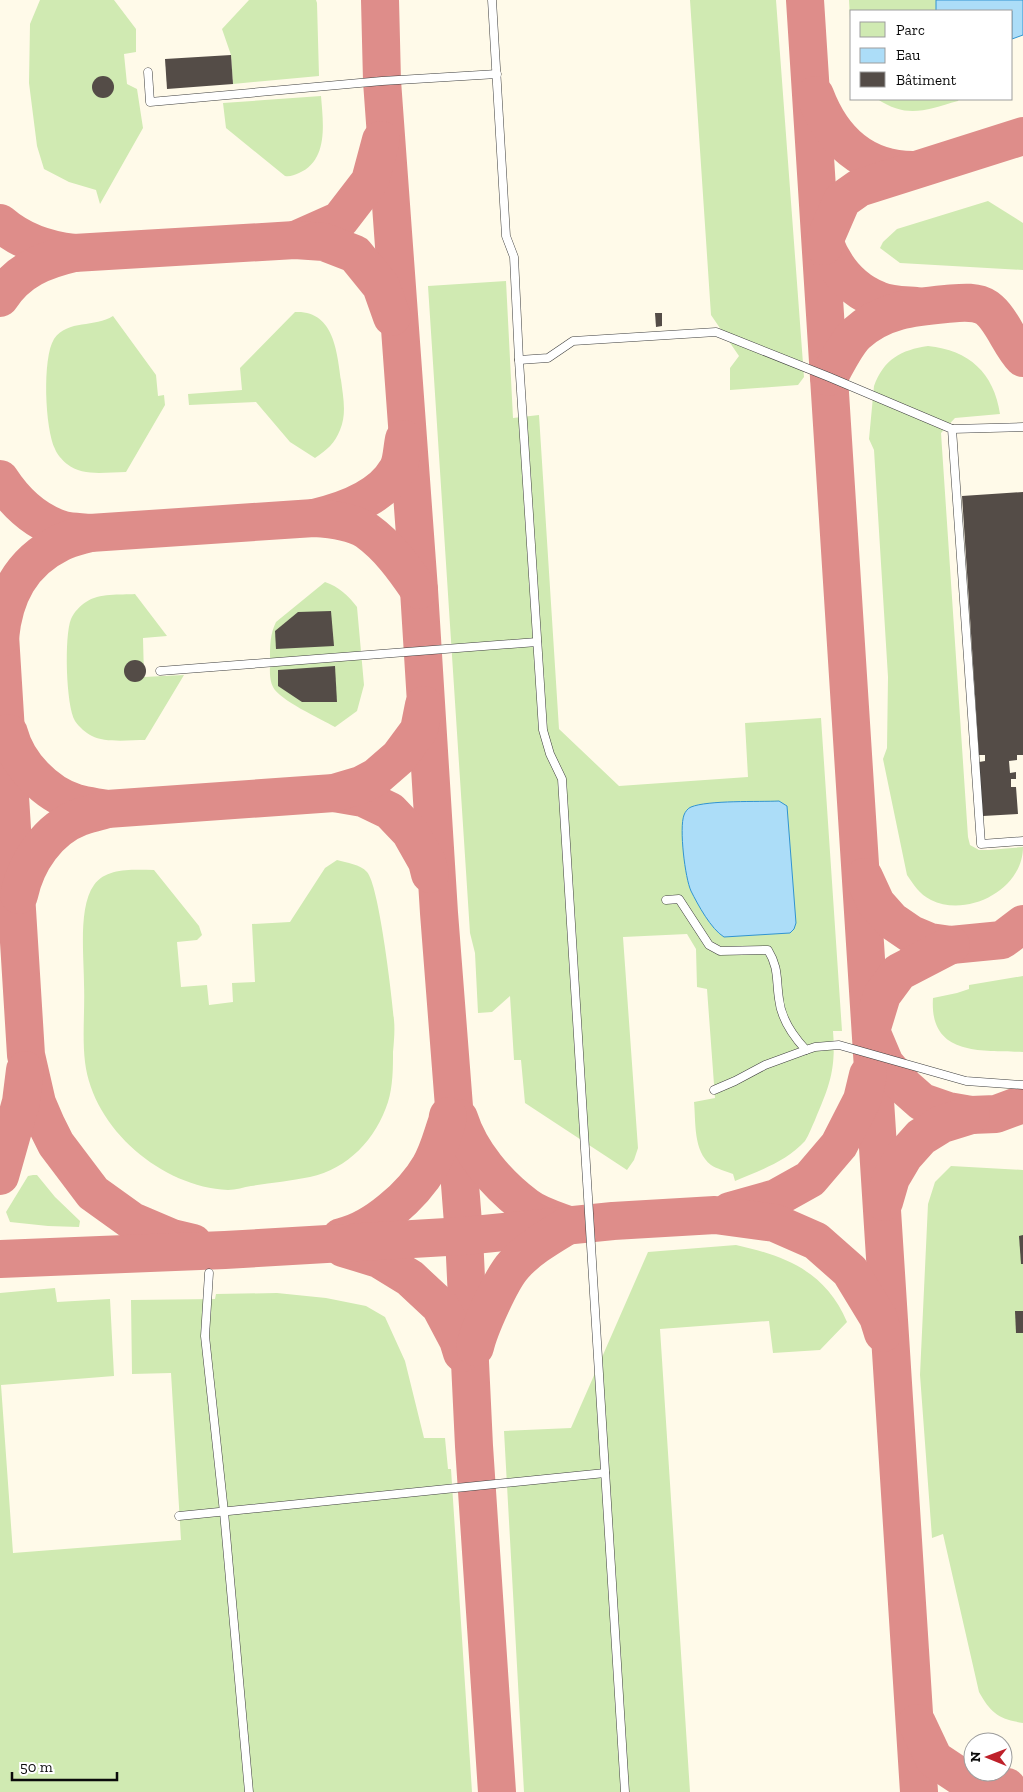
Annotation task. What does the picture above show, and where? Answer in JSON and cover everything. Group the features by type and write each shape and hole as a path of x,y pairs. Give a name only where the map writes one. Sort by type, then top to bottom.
{"lane":[{"path":"492,0 506,236 514,258 544,730 550,754 562,779 625,1792"},
{"path":"148,72 150,102 382,81 497,74"},
{"path":"519,360 548,358 573,341 716,332 952,428 1023,427"},
{"path":"952,428 981,844 1023,842"},
{"path":"160,671 537,642"},
{"path":"666,900 679,900 709,945 715,948 720,950 768,950 774,960 778,977 779,999 783,1017 796,1039 806,1050"},
{"path":"714,1090 736,1081 765,1064 786,1056 815,1047 839,1046 966,1082 1023,1086"},
{"path":"209,1273 205,1336 224,1512 249,1792"},
{"path":"179,1516 605,1474"}],"green space":[{"path":"40,0 114,0 136,29 136,52 124,54 127,84 137,89 143,128 100,204 96,190 69,182 44,169 37,146 29,83 30,24"},
{"path":"249,0 316,0 319,76 233,84 231,55 222,29"},
{"path":"690,0 776,0 804,377 798,385 730,390 730,368 739,356 711,315"},
{"path":"849,0 936,0 936,10 850,10 850,19"},
{"path":"321,96 323,128 320,150 309,167 294,175 285,176 226,128 223,103"},
{"path":"879,100 958,100 917,111 898,109"},
{"path":"988,201 1023,223 1023,270 900,263 880,248 883,242 897,229"},
{"path":"506,281 513,418 539,415 559,729 619,786 748,777 745,723 821,718 842,1031 833,1031 834,1056 831,1077 805,1141 781,1160 735,1181 733,1174 711,1165 705,1159 696,1136 694,1102 715,1098 707,989 697,987 696,949 687,934 623,937 638,1148 634,1160 627,1170 525,1103 521,1060 514,1060 510,996 492,1012 478,1013 475,953 470,933 428,286"},
{"path":"295,312 308,313 326,325 338,357 344,405 342,424 333,442 315,458 290,442 256,402 189,405 188,394 242,390 240,368"},
{"path":"113,316 156,375 158,396 164,395 165,405 126,472 80,471 67,464 60,457 52,439 46,394 50,348 54,339 67,329 106,320"},
{"path":"928,346 943,348 956,353 967,358 977,366 992,387 1000,414 955,418 941,433 968,837 970,845 979,850 1023,847 1021,862 1014,876 1003,887 990,896 976,902 961,905 945,905 927,898 907,875 883,759 887,748 888,677 874,450 869,439 874,386 883,369 895,357 910,350"},
{"path":"325,582 343,592 357,607 364,685 357,711 335,727 283,698 273,687 270,674 271,640 276,622"},
{"path":"135,594 167,636 143,638 144,677 184,675 145,740 103,740 90,735 81,728 75,721 72,713 67,671 69,628 71,619 79,607 91,599 110,595"},
{"path":"337,860 357,865 364,869 372,881 391,989 394,1024 391,1090 383,1116 376,1128 368,1140 348,1160 324,1173 310,1177 228,1190 203,1186 179,1178 156,1166 135,1150 116,1131 101,1110 91,1087 85,1062 83,933 86,906 94,885 99,879 113,872 154,870 199,926 202,935 197,940 177,942 181,987 207,985 209,1005 233,1002 232,983 255,982 252,924 290,922 325,868"},
{"path":"1023,976 1023,1052 975,1050 949,1040 940,1031 934,1017 933,998 969,989 969,985"},
{"path":"951,1166 1023,1170 1023,1723 996,1714 987,1705 979,1692 943,1534 932,1538 920,1375 928,1204 935,1182"},
{"path":"37,1175 55,1197 80,1221 79,1227 10,1222 6,1212 28,1176"},
{"path":"736,1245 788,1261 802,1269 828,1290 847,1322 820,1350 773,1353 769,1321 660,1329 690,1792 524,1792 504,1431 571,1428 648,1252"},
{"path":"55,1288 57,1302 110,1299 114,1376 1,1385 13,1553 181,1540 171,1373 132,1374 131,1300 215,1299 216,1294 277,1293 326,1298 366,1306 385,1317 405,1361 424,1438 445,1438 448,1469 451,1469 472,1792 0,1792 0,1293"}],"water":[{"path":"936,0 1023,0 1023,35 1013,39 1013,10 936,10"},
{"path":"779,801 787,806 796,923 794,929 790,933 724,937 705,916 689,885 682,841 684,814 691,807 709,803"}],"building":[{"path":"231,55 233,84 167,89 165,59"},
{"path":"103,76 111,79 114,87 111,95 103,98 95,95 92,87 95,79"},
{"path":"655,313 662,313 662,326 656,327"},
{"path":"1023,492 1023,755 1017,755 1017,760 1009,761 1010,773 1016,772 1016,779 1011,779 1011,787 1016,787 1018,814 983,816 979,762 985,761 985,755 979,755 962,496"},
{"path":"331,611 334,646 276,649 275,631 298,612"},
{"path":"135,660 143,663 146,671 143,679 135,682 127,679 124,671 127,663"},
{"path":"335,666 337,702 302,702 278,686 278,670"},
{"path":"1023,1235 1023,1264 1021,1264 1019,1236"},
{"path":"1015,1311 1023,1311 1023,1333 1016,1333"}],"taxiway":[{"path":"380,0 382,81 419,590 439,913 464,1236 474,1446 497,1792"},
{"path":"805,0 919,1792"},
{"path":"815,95 830,126 840,139 852,149 879,165 895,169 913,170"},
{"path":"824,246 842,200 859,188 1023,136"},
{"path":"295,240 340,220 370,181 381,140"},
{"path":"0,223 8,230 35,244 54,250 74,253"},
{"path":"0,298 7,288 23,273 52,259 74,253 295,240 324,242 355,254 381,286 392,317"},
{"path":"824,241 838,269 859,290 882,302 916,306"},
{"path":"829,377 848,343 866,326 898,311 934,305 967,303 982,305 997,319 1023,358"},
{"path":"314,518 361,502 382,488 399,467 404,439"},
{"path":"0,479 19,503 44,522 63,530 90,533"},
{"path":"0,638 10,594 25,570 46,551 60,543 90,533 314,518 334,520 362,528 375,537 396,558 419,590"},
{"path":"0,635 26,1055 37,1103 56,1144 93,1193 132,1221 172,1238 193,1243"},
{"path":"19,895 27,871 40,848 48,838 68,822 80,817 107,809 334,793 361,785 376,777 399,757 419,730 424,705"},
{"path":"9,733 13,745 26,766 34,776 54,793 76,803 107,809"},
{"path":"334,793 363,798 390,811 410,832 427,862 430,874"},
{"path":"864,877 876,903 892,921 911,934 930,942 951,945 1002,940 1023,924"},
{"path":"951,945 899,972 882,995 871,1031 885,1064 905,1087 922,1102 948,1111 971,1115 996,1114 1023,1104"},
{"path":"0,1176 21,1102 25,1070"},
{"path":"730,1211 776,1198 810,1179 839,1145 862,1100 868,1075"},
{"path":"884,1202 891,1178 904,1156 921,1137 942,1124 971,1115"},
{"path":"341,1237 354,1233 379,1219 392,1210 414,1188 433,1161 448,1116"},
{"path":"459,1118 477,1155 505,1188 536,1212 569,1225"},
{"path":"0,1259 225,1250 464,1236 613,1221 715,1215 775,1223 816,1241 850,1271 878,1317 883,1333"},
{"path":"475,1347 491,1305 503,1281 514,1265 532,1249 567,1226"},
{"path":"343,1248 379,1259 410,1278 440,1306 458,1340 462,1353"},
{"path":"917,1723 934,1759 958,1775 977,1784 1007,1787"}]}
